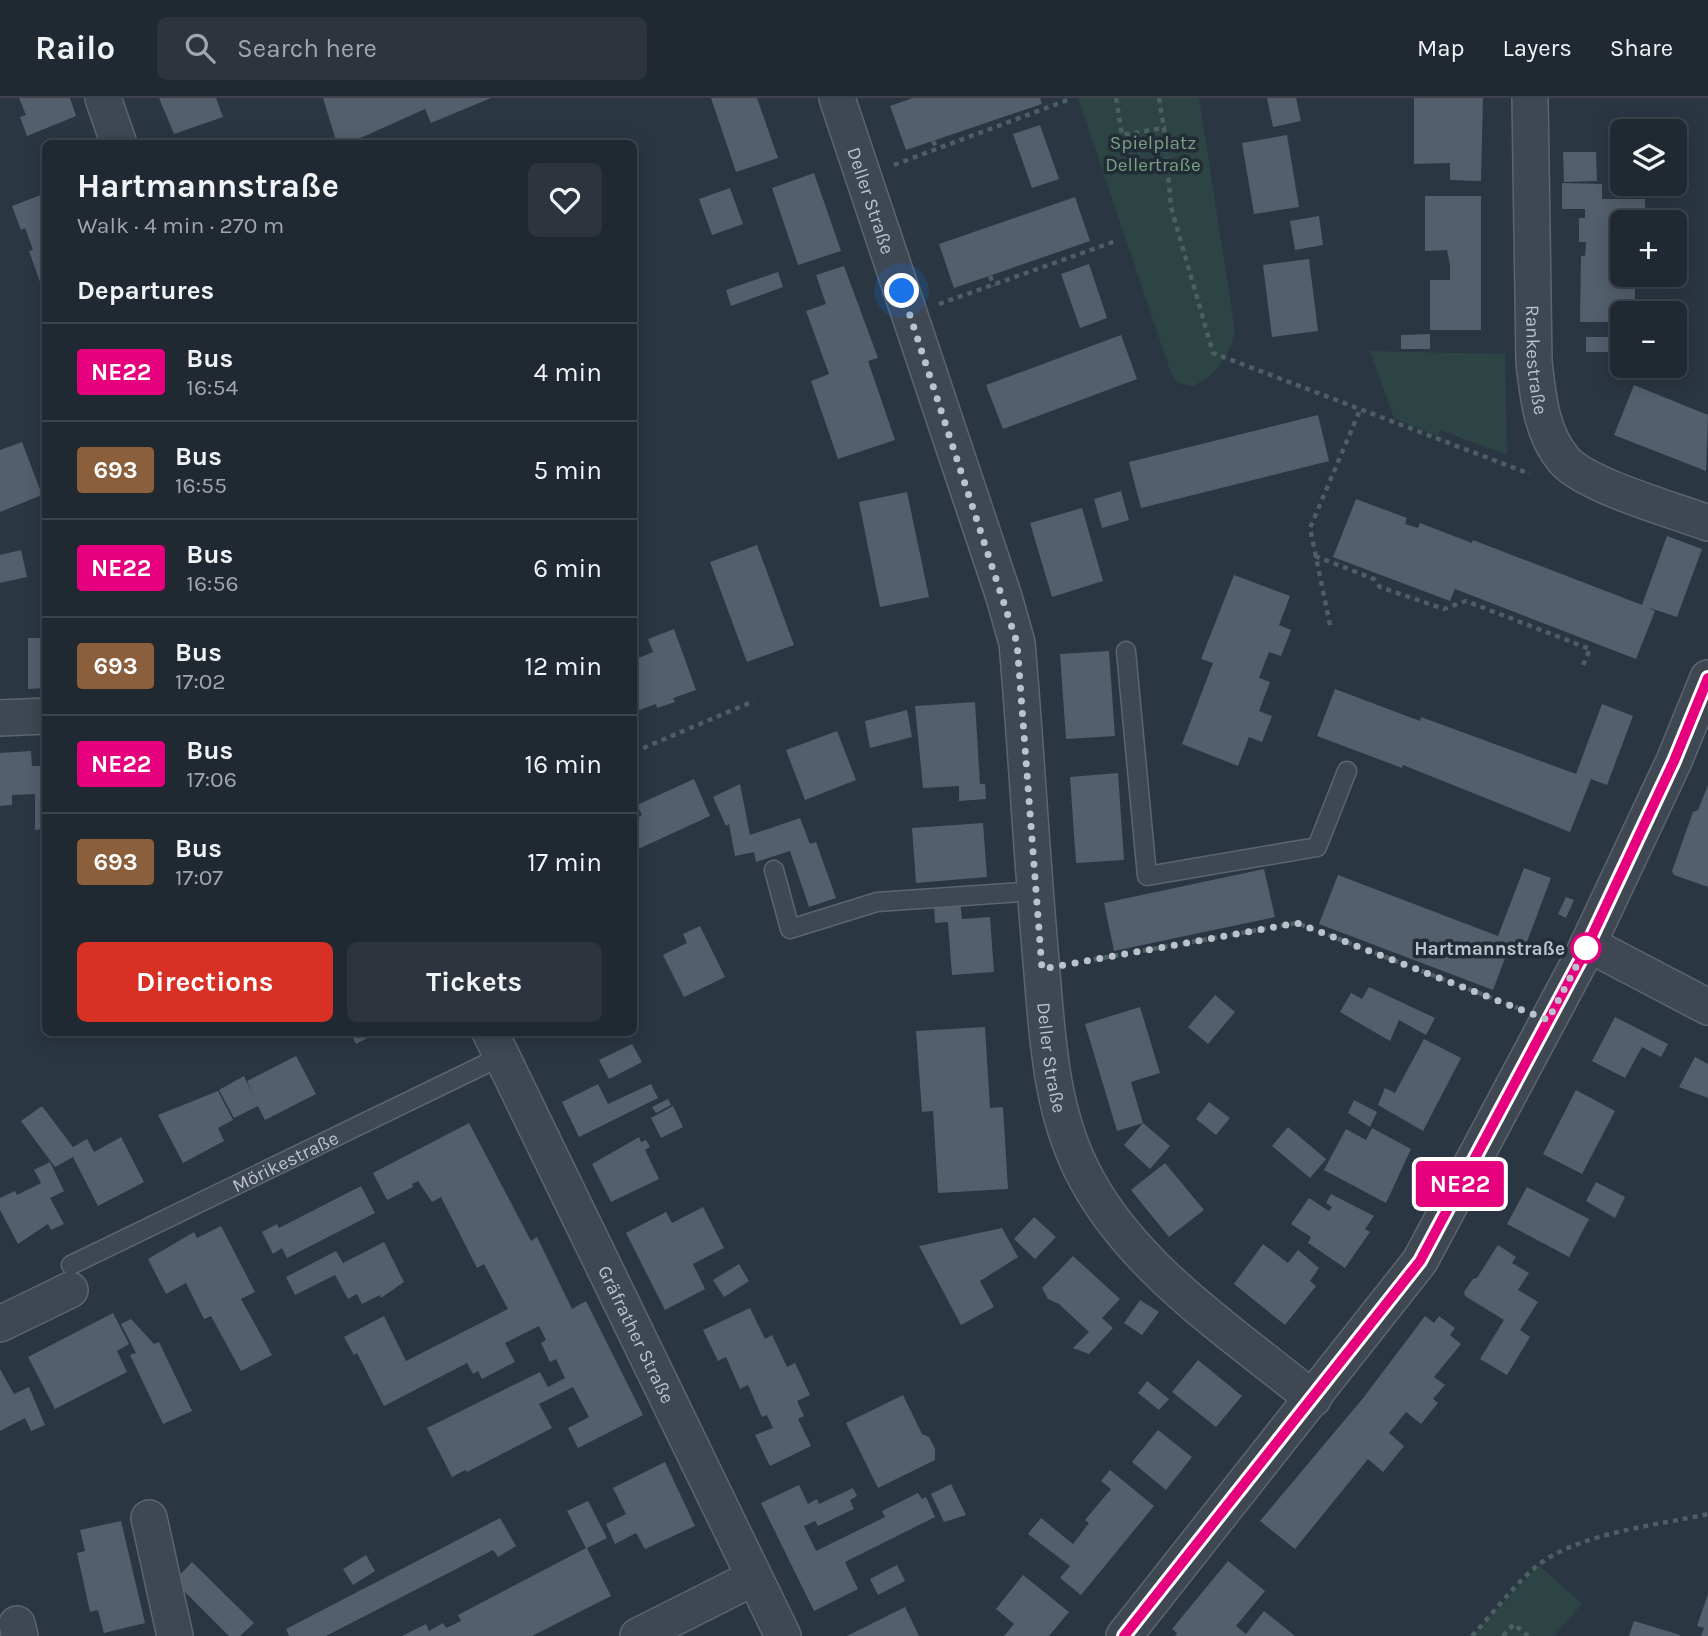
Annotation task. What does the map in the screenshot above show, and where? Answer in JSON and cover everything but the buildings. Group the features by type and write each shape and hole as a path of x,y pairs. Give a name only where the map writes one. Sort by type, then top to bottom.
{"street":[{"path":"103,98 118,140"},
{"name":"Deller Straße","path":"837,98 1017,643 1050,1060 1058,1103 1070,1142 1087,1181 1122,1232 1162,1275 1313,1399"},
{"name":"Rankestraße","path":"1530,98 1534,362 1539,406 1550,437 1564,461 1585,475 1708,523"},
{"path":"1124,1636 1420,1261 1588,944 1674,761 1708,678"},
{"path":"0,718 42,716"},
{"path":"1588,944 1708,1007"},
{"name":"Gräfrather Straße","path":"495,1045 576,1206 783,1636"},
{"name":"Mörikestraße","path":"0,1324 71,1277"},
{"path":"149,1518 175,1636"},
{"path":"638,1636 753,1578"}],"lane":[{"path":"1126,651 1147,876 1317,847 1347,771"},
{"path":"774,870 790,929 877,902 1035,891"},
{"name":"Mörikestraße","path":"71,1277 495,1045"}],"path":[{"path":"1116,98 1122,135 1164,128"},
{"path":"1159,98 1171,207 1213,353 1530,474"},
{"path":"863,176 1070,99"},
{"path":"933,141 937,149"},
{"path":"909,314 1116,241"},
{"path":"990,276 994,286"},
{"path":"1330,625 1310,528 1360,410"},
{"path":"1315,556 1374,579 1380,587 1444,609 1466,601 1590,649 1583,665"},
{"path":"637,751 754,701"},
{"path":"1042,969 1297,923 1548,1020"},
{"path":"1472,1636 1539,1565 1564,1551 1596,1539 1708,1514"},
{"path":"1503,1636 1514,1624 1528,1636"}],"green space":[{"name":"Spielplatz Dellertraße","path":"1078,98 1199,98 1235,331 1221,364 1193,386 1178,383 1171,373"},
{"path":"1370,351 1505,354 1507,455 1440,430 1437,436 1394,418"},
{"path":"1539,1565 1582,1604 1554,1636 1472,1636"}],"bus line":[{"name":"NE22","path":"1124,1636 1420,1261 1582,957 1674,761 1708,678"}],"place":[{"name":"Hartmannstraße","path":"1586,948"}],"route":[{"path":"902,291 1017,643 1042,969 1297,923 1548,1020 1588,944 1586,948"}]}
